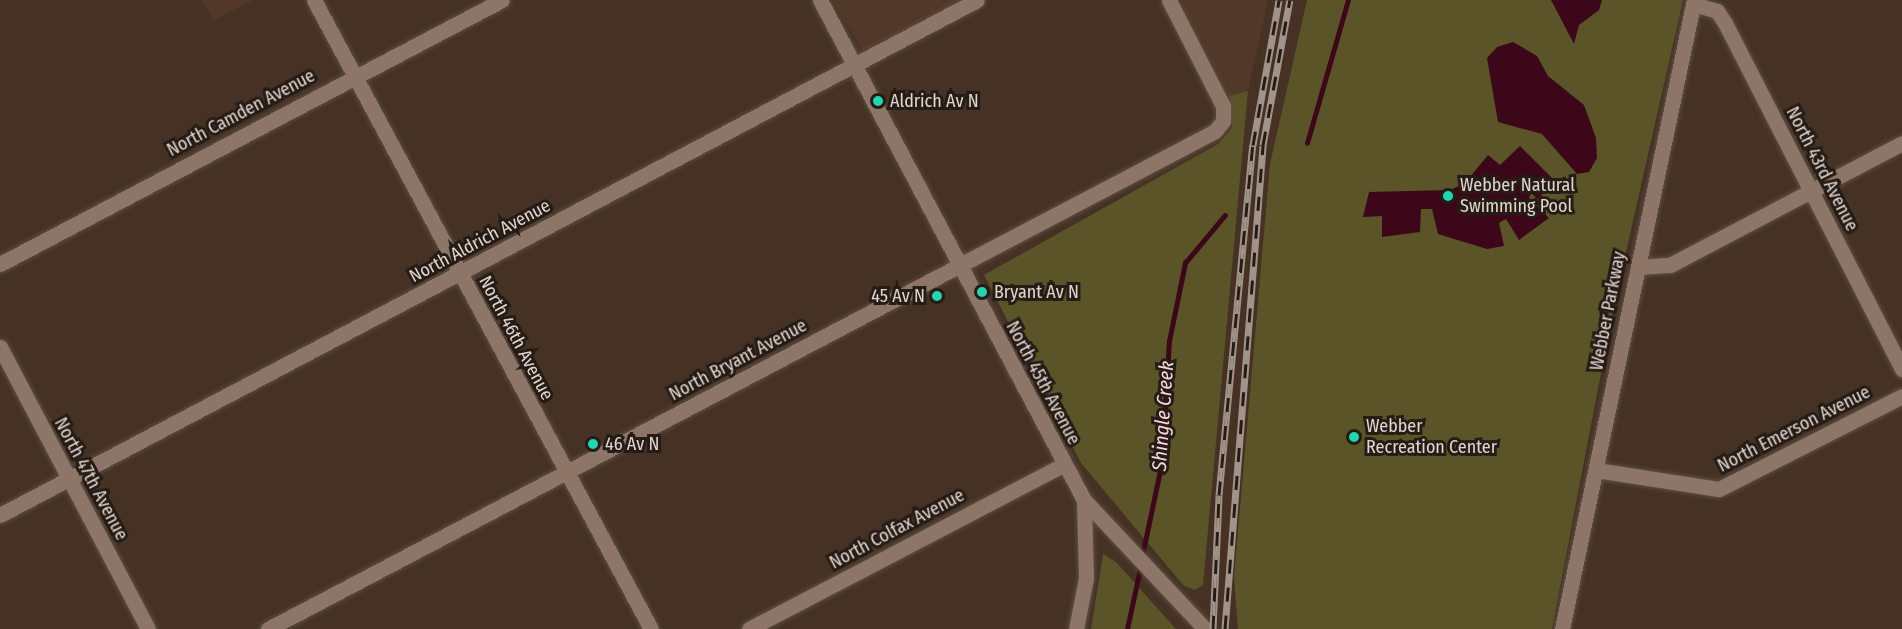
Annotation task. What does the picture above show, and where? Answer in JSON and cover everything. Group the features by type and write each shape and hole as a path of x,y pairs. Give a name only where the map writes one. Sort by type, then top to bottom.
{"street":[{"name":"North 46th Avenue","path":"314,0 651,629"},
{"name":"North Camden Avenue","path":"0,264 355,75 502,0"},
{"name":"North 45th Avenue","path":"820,0 1084,500 1205,629"},
{"name":"North Aldrich Avenue","path":"0,515 69,481 460,273 855,67 977,0"},
{"name":"North Bryant Avenue","path":"268,629 1215,131 1223,121 1222,106 1169,0"},
{"name":"North 43rd Avenue","path":"1694,2 1717,11 1725,23 1902,369"},
{"name":"Webber Parkway","path":"1562,629 1694,2"},
{"path":"1639,267 1670,266 1902,143"},
{"name":"North 47th Avenue","path":"0,347 148,629"},
{"name":"North Emerson Avenue","path":"1596,470 1719,489 1902,396"},
{"name":"North Colfax Avenue","path":"749,629 1064,464"},
{"path":"1076,629 1086,578 1084,500"}],"shaded area":[{"path":"202,0 253,0 213,21"},
{"path":"832,0 962,0 863,51"},
{"path":"1180,0 1268,0 1248,91 1229,96"},
{"path":"1307,0 1683,0 1614,305 1552,629 1238,629 1234,577 1270,164"},
{"path":"1551,0 1602,0 1599,10 1579,25 1574,44"},
{"path":"1513,42 1537,56 1548,76 1584,105 1596,138 1597,158 1589,172 1577,174 1542,134 1498,122 1487,58 1497,47"},
{"path":"1248,91 1203,585 1195,590 1184,586 1081,463 984,275 1218,144 1232,128 1229,96"},
{"name":"Webber Natural Swimming Pool","path":"1520,146 1555,181 1538,199 1531,193 1529,198 1549,218 1519,240 1506,219 1499,223 1504,246 1487,249 1438,234 1432,209 1421,209 1420,232 1382,237 1382,216 1363,217 1369,192 1450,190 1465,183 1488,155 1500,165"},
{"path":"1103,554 1116,562 1176,629 1091,629"}],"waterway":[{"name":"Shingle Creek","path":"1307,143 1348,0"},
{"name":"Shingle Creek","path":"1142,556 1162,461 1169,341 1185,263 1225,215"},
{"name":"Shingle Creek","path":"1127,629 1141,564"}],"railway":[{"path":"1213,629 1219,495 1253,145 1279,0"},
{"path":"1225,629 1263,145 1290,0"}],"place":[{"name":"Aldrich Av N","path":"878,101"},
{"name":"Webber Natural Swimming Pool","path":"1448,196"},
{"name":"Bryant Av N","path":"982,292"},
{"name":"45 Av N","path":"937,296"},
{"name":"Webber Recreation Center","path":"1354,437"},
{"name":"46 Av N","path":"593,444"}]}
